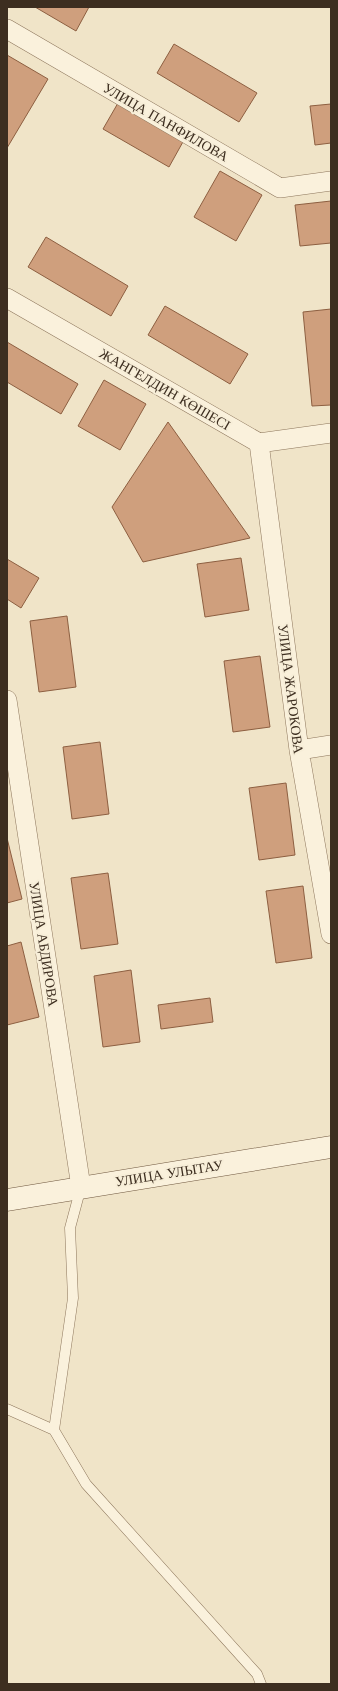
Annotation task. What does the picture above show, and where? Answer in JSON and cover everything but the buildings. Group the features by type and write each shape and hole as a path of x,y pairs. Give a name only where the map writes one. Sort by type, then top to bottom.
{"street":[{"name":"УЛИЦА ПАНФИЛОВА","path":"7,29 280,188 331,181"},
{"name":"ЖАНГЕЛДИН КӨШЕСІ","path":"7,298 259,443"},
{"path":"259,443 331,433"},
{"name":"УЛИЦА ЖАРОКОВА","path":"259,443 299,750 331,934"},
{"name":"УЛИЦА АБДИРОВА","path":"7,700 81,1187"},
{"path":"299,750 331,745"},
{"name":"УЛИЦА УЛЫТАУ","path":"7,1200 331,1147"}],"lane":[{"path":"54,1430 73,1298 70,1228 81,1187"},
{"path":"7,1409 54,1430 86,1484 257,1674 261,1684"}]}
